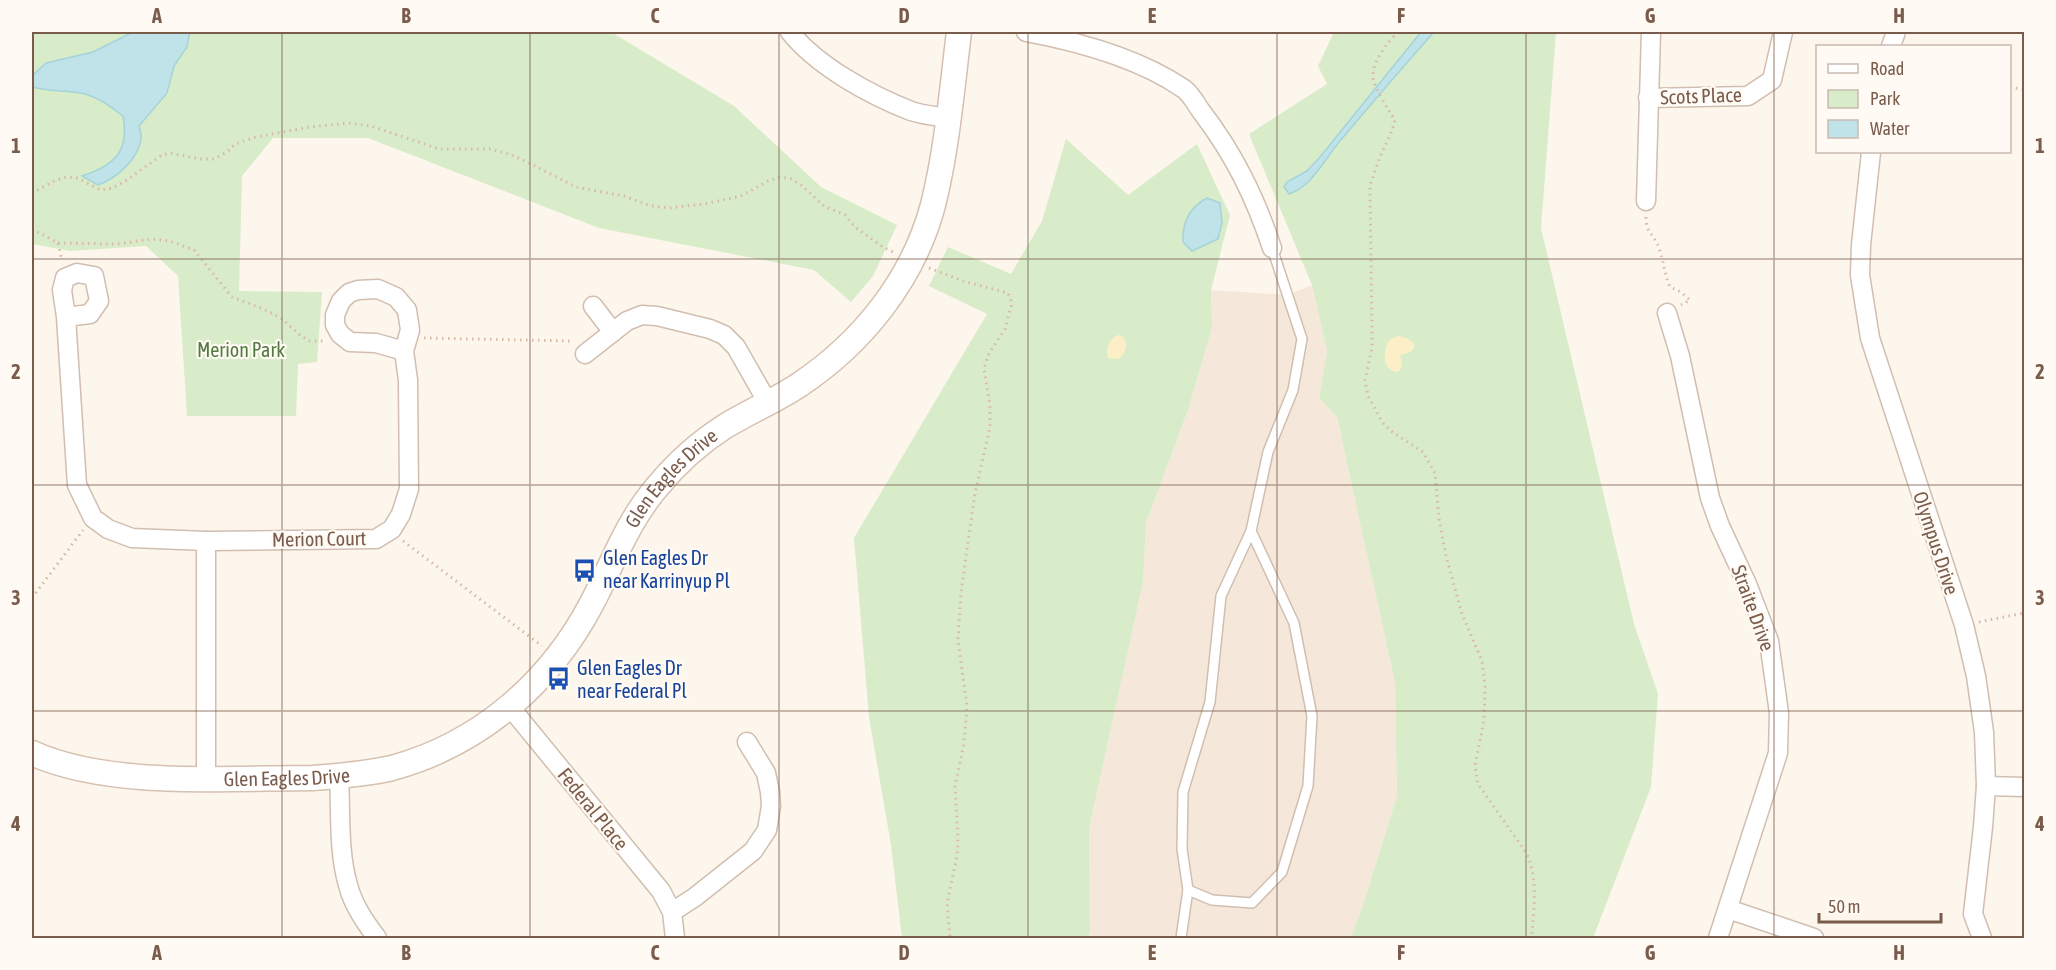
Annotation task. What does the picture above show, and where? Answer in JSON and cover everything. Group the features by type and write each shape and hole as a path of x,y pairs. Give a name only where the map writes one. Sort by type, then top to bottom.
{"street":[{"path":"790,32 804,49 848,80 912,111 948,118"},
{"name":"Glen Eagles Drive","path":"33,757 112,774 141,777 339,776 392,768 444,749 480,730 510,707 536,683 576,632 623,536 657,487 702,442 722,428 796,387 843,351 881,310 911,261 932,208 939,177 959,32"},
{"path":"1026,32 1065,39 1129,60 1186,90 1224,141 1258,208 1272,248"},
{"path":"1646,201 1651,32"},
{"name":"Scots Place","path":"1648,98 1748,96 1772,80 1783,32"},
{"name":"Olympus Drive","path":"1871,153 1860,275 1869,338 1964,625 1976,676 1984,732 1986,786 1973,914 1982,939"},
{"path":"66,317 90,314 99,301 94,276 77,273 65,278 62,290 66,317 77,485 93,518"},
{"name":"Merion Court","path":"93,518 108,529 132,538 206,541 376,539 392,529 401,514 409,489 406,345 410,330 407,310 396,297 378,290 358,290 349,293 341,301 335,315 335,325 340,334"},
{"path":"593,306 612,332"},
{"name":"Straite Drive","path":"1667,313 1680,356 1710,498 1770,641 1779,713 1778,753 1718,939"},
{"path":"585,354 612,332 633,318 642,315 657,316 717,332 736,347 768,403"},
{"path":"340,334 350,342 406,345"},
{"path":"206,541 206,778"},
{"name":"Federal Place","path":"510,707 661,891 672,912 675,939"},
{"path":"672,912 695,897 753,851 767,830 770,820 770,792 765,773 747,742"},
{"path":"339,776 343,853 348,885 359,913 377,939"},
{"path":"1986,786 2025,786"},
{"path":"1728,909 1814,939"}],"lane":[{"path":"1181,939 1188,890 1182,849 1183,792 1210,702 1221,596 1251,531 1268,452 1293,390 1302,339 1272,248"},
{"path":"1188,890 1212,900 1252,903 1282,872 1308,786 1312,716 1294,623 1251,531"}],"path":[{"path":"1398,32 1391,39 1374,67 1372,79 1395,120 1370,185 1372,348 1365,380 1368,396 1383,423 1423,452 1435,473 1439,519 1446,556 1462,614 1482,662 1485,686 1484,720 1475,766 1478,784 1527,854 1532,866 1535,884 1532,939"},
{"path":"32,193 66,177 77,178 101,190 112,188 162,155 170,153 200,159 214,159 227,152 235,144 256,137 348,123 371,126 439,149 491,149 533,165 576,187 624,196 651,206 669,208 704,204 741,196 780,177 791,179 800,184 824,206 844,215 855,227 883,247 944,275 1008,293 1012,303 1005,329 988,355 984,369 990,405 990,427 974,502 961,591 958,640 967,707 964,743 955,787 958,838 947,903 950,939"},
{"path":"1646,201 1646,229 1659,246 1664,272 1670,287 1681,292 1690,300 1667,313"},
{"path":"32,229 58,243 117,244 152,239 171,241 194,250 232,297 281,318 309,341 331,341 340,334"},
{"path":"58,243 65,278"},
{"path":"406,345 576,341 585,354"},
{"path":"32,598 93,518"},
{"path":"392,529 400,538 548,650"},
{"path":"1964,625 2025,613"}],"shaded area":[{"path":"1312,285 1327,351 1319,398 1337,417 1395,683 1397,796 1364,902 1351,938 1087,938 1090,932 1089,829 1143,582 1146,523 1188,410 1212,328 1211,290 1288,295"}],"green space":[{"name":"Merion Park","path":"32,32 611,32 734,106 821,187 897,225 873,276 851,302 814,270 599,228 368,138 273,138 242,176 239,291 322,292 317,362 298,364 296,416 187,416 178,276 146,246 70,251 32,244"},
{"path":"1334,32 1556,32 1541,228 1634,624 1658,694 1651,787 1593,938 1351,938 1397,796 1395,683 1337,417 1319,398 1327,351 1312,285 1249,134 1327,84 1318,66"},
{"path":"1066,139 1128,195 1197,144 1230,215 1211,290 1212,328 1188,410 1146,523 1143,582 1089,829 1090,932 1087,938 902,938 891,845 869,717 854,538 987,314 929,286 948,247 1011,274 1042,221"}],"sand":[{"path":"1119,335 1125,339 1124,353 1119,359 1108,358 1109,344"},
{"path":"1399,336 1409,339 1414,346 1410,352 1400,355 1402,365 1397,372 1388,368 1385,350 1389,340"}],"water":[{"path":"133,32 190,32 187,47 174,66 167,93 139,126 141,138 139,147 131,161 119,173 98,185 82,176 102,167 117,156 124,139 123,116 101,101 85,94 32,87 32,76 46,63 93,52"},
{"path":"1421,32 1434,32 1340,141 1311,179 1289,194 1284,187 1287,182 1307,171 1320,157"},
{"path":"1207,198 1220,203 1222,223 1218,239 1192,251 1183,242 1184,228 1188,216"}],"place":[{"name":"Glen Eagles Dr near Karrinyup Pl","path":"585,570"},
{"name":"Glen Eagles Dr near Federal Pl","path":"559,679"}]}
